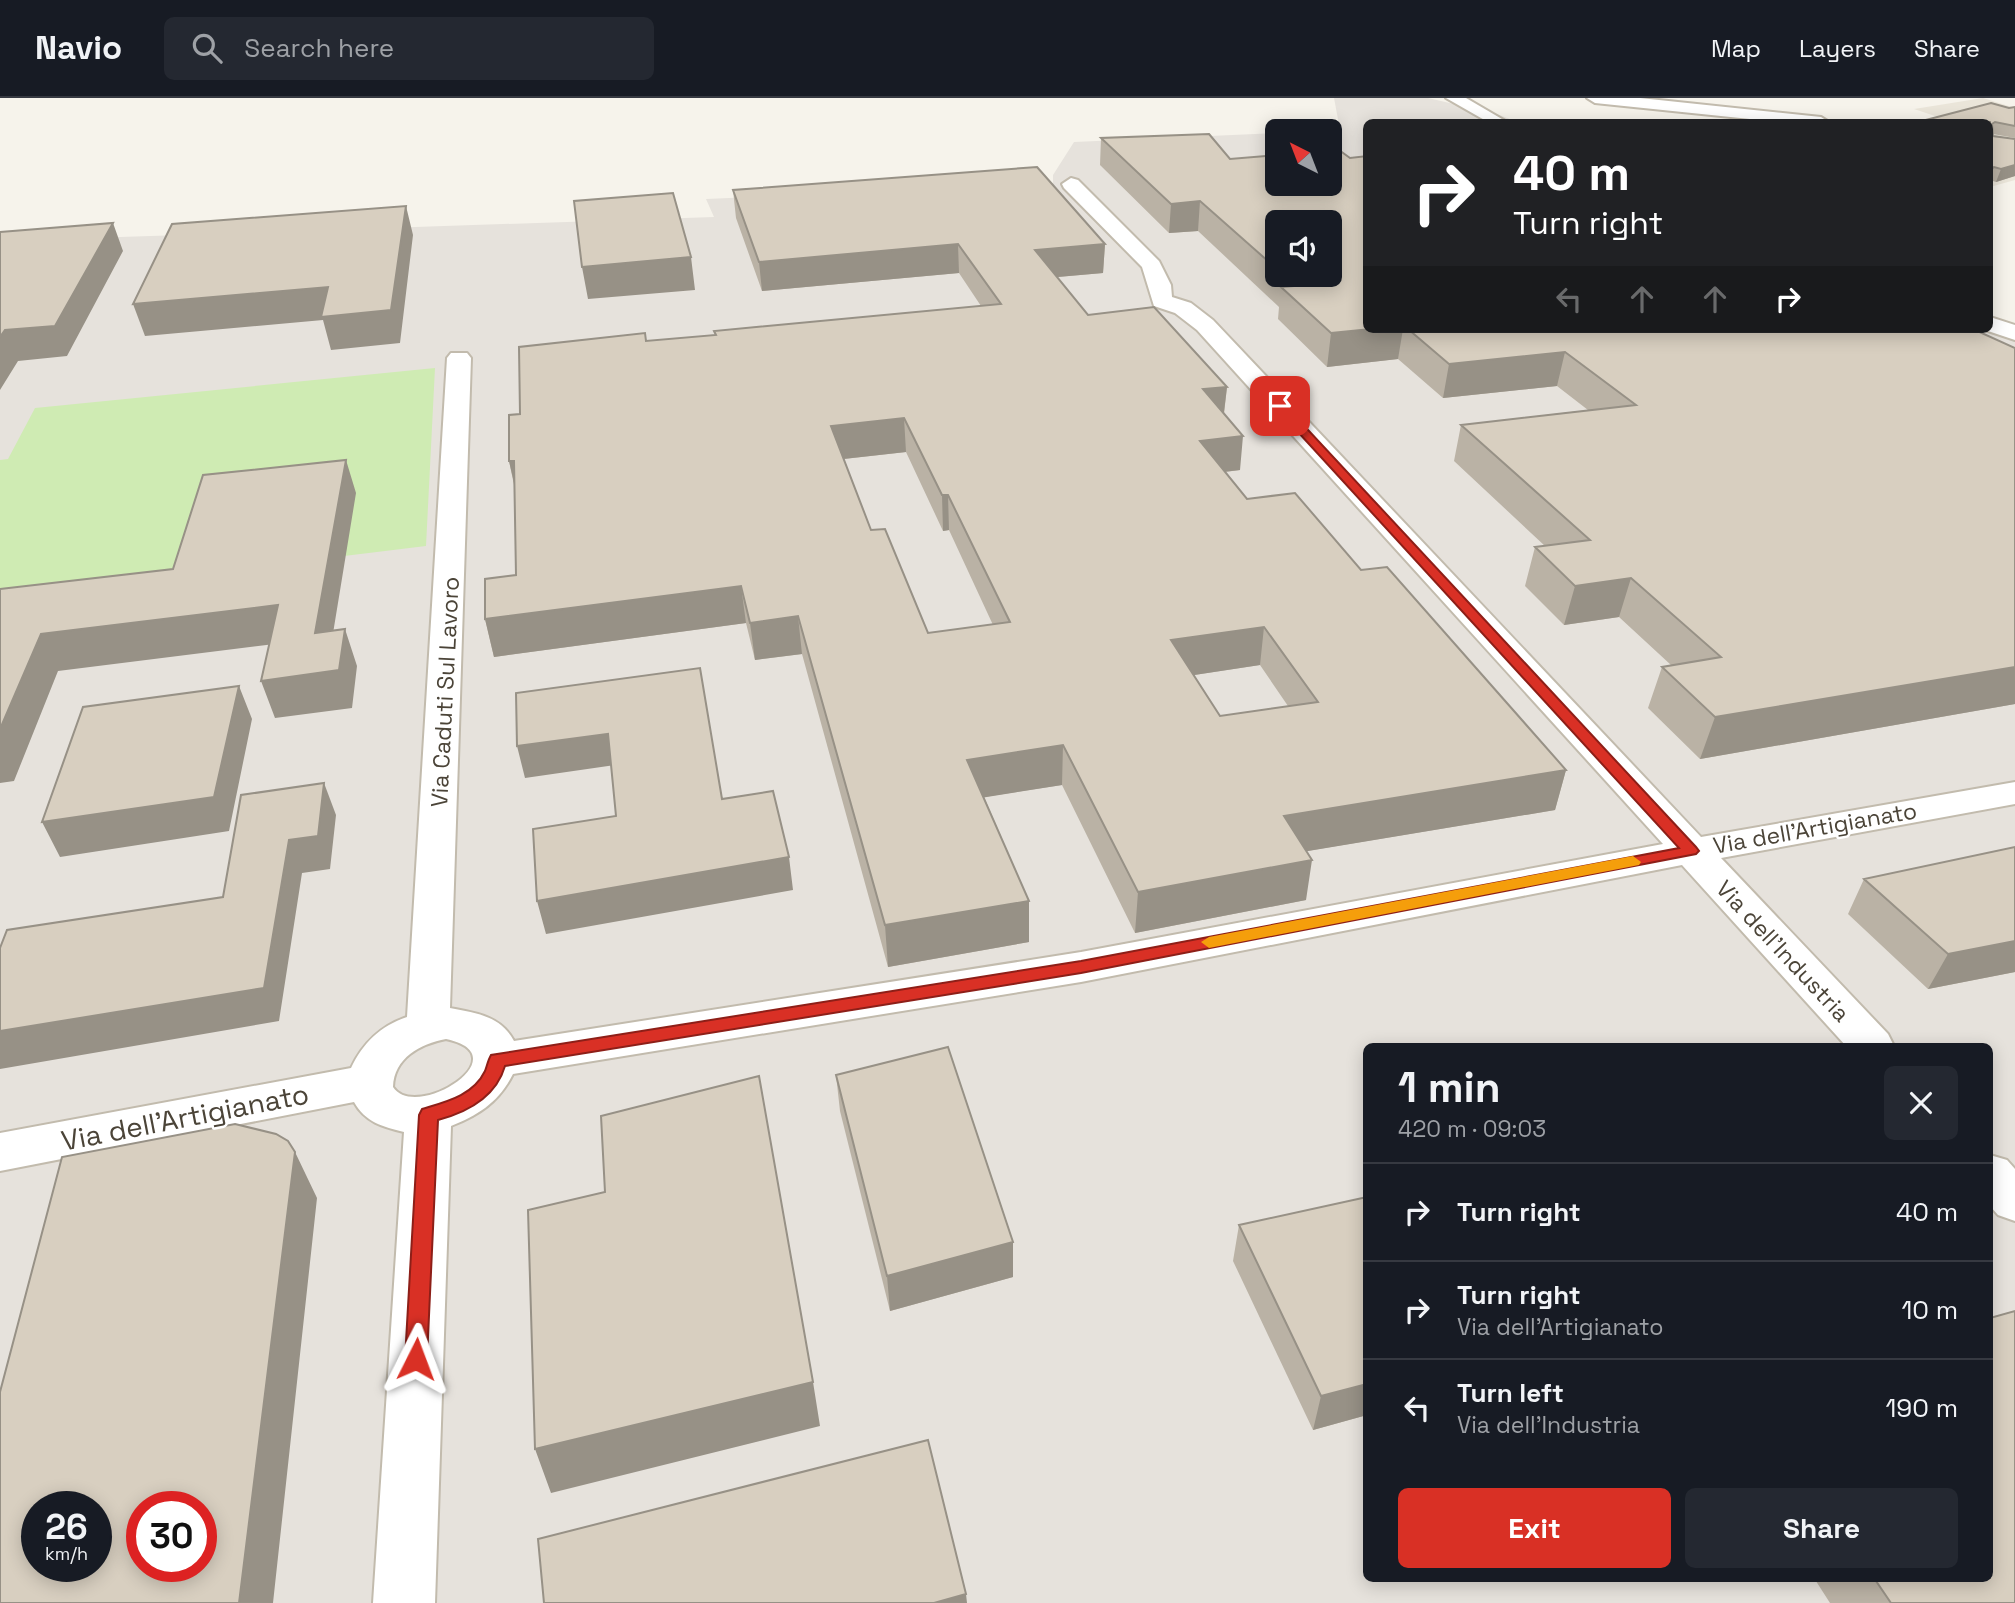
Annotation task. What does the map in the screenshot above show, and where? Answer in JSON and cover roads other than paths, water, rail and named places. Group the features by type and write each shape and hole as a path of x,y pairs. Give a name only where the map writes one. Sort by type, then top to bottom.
{"street":[{"path":"1454,98 1493,119"},
{"path":"1595,98 1793,119"},
{"name":"Via dell’Industria","path":"1071,184 1152,265 1160,285 1162,301 1183,308 1205,325 1869,1043"},
{"path":"1993,325 2015,333"},
{"name":"Via Caduti Sul Lavoro","path":"428,1026 459,358"},
{"name":"Via dell'Artigianato","path":"498,1060 1081,967 1691,851 2015,793"},
{"path":"446,1023 479,1028 490,1037 498,1060 493,1074 483,1088 468,1100 449,1110 429,1115 393,1112 380,1105 372,1095 369,1082 372,1069 394,1042 428,1026 446,1023"},
{"name":"Via dell'Artigianato","path":"0,1152 369,1082"},
{"path":"404,1603 429,1115"},
{"path":"1993,1177 2015,1201"}]}
